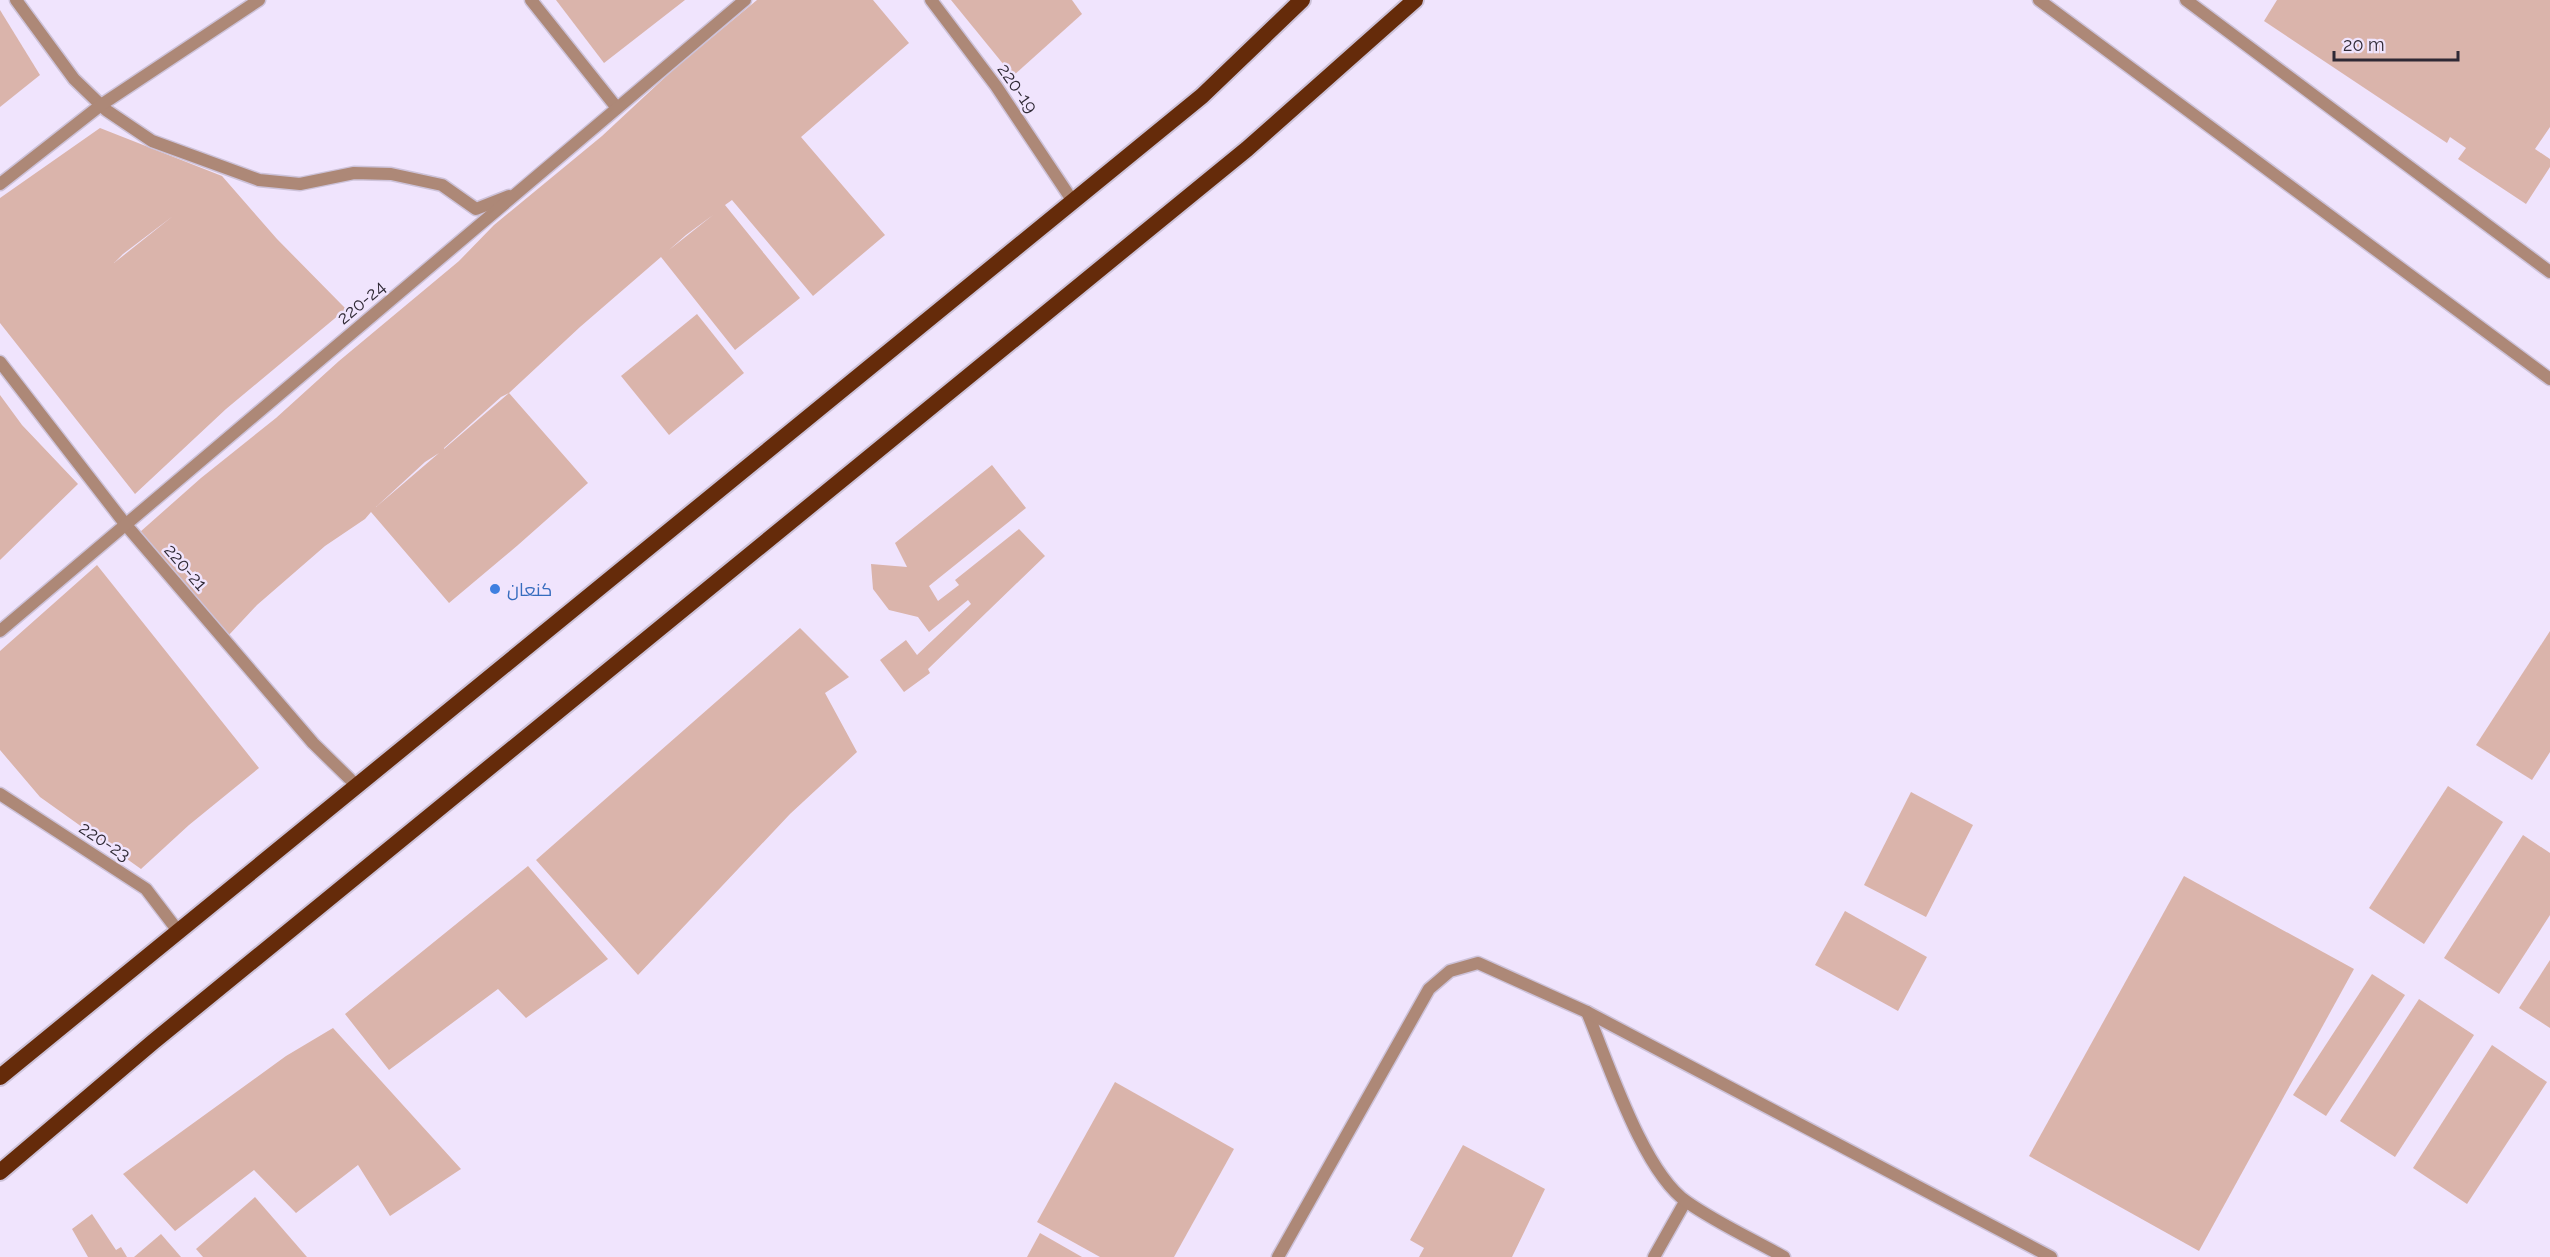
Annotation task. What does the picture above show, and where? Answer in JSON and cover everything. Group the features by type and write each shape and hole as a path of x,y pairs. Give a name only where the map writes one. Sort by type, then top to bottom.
{"highway":[{"path":"0,1077 356,784 1202,96 1302,0"},
{"path":"0,1172 153,1042 1238,156 1415,0"}],"street":[{"path":"16,0 74,79 101,105 152,141 259,180 300,183 354,173 391,174 442,185 476,209 518,192"},
{"path":"0,184 101,105 259,0"},
{"path":"531,0 617,108"},
{"name":"220-24","path":"0,631 745,0"},
{"name":"220-19","path":"931,0 996,86 1072,200"},
{"path":"2039,0 2550,379"},
{"path":"2186,0 2550,272"},
{"name":"220-21","path":"0,362 126,525 314,742 356,784"},
{"name":"220-23","path":"0,794 146,889 178,931"},
{"path":"1278,1257 1429,989 1450,971 1478,963 1587,1012 2051,1257"},
{"path":"1587,1012 1639,1136 1659,1173 1685,1202 1784,1257"},
{"path":"1654,1257 1685,1202"}],"building":[{"path":"556,0 685,0 604,63"},
{"path":"757,0 873,0 909,43 801,137 885,235 813,296 732,200 725,205 800,298 735,350 661,257 580,327 509,393 588,483 518,545 449,603 371,512 365,519 325,546 257,605 228,636 140,532 459,261 494,225 602,136 675,68","holes":["713,215 669,250 686,235","509,393 444,449 501,397","439,453 376,507 425,462"]},
{"path":"951,0 1072,0 1082,14 1013,76"},
{"path":"2277,0 2550,0 2550,127 2535,149 2550,159 2550,167 2526,204 2458,159 2466,148 2450,137 2447,143 2264,21"},
{"path":"0,10 40,75 0,107"},
{"path":"100,128 222,176 277,239 346,309 226,409 135,494 0,323 0,198","holes":["173,216 114,263 123,254"]},
{"path":"697,314 744,373 669,435 621,376"},
{"path":"0,395 22,425 78,484 0,560"},
{"path":"992,465 1026,508 929,586 938,601 959,585 955,580 1019,529 1045,556 928,669 930,673 904,692 880,660 906,640 917,655 971,604 968,600 929,632 918,617 889,610 873,589 871,564 907,567 895,543"},
{"path":"97,565 259,768 189,825 141,869 40,797 0,750 0,651"},
{"path":"800,628 849,677 825,693 857,752 790,814 638,975 536,860"},
{"path":"2550,631 2550,752 2532,780 2476,745"},
{"path":"2448,786 2503,822 2424,944 2369,908"},
{"path":"1911,792 1973,825 1926,917 1864,885"},
{"path":"2523,835 2550,853 2550,915 2499,994 2444,958"},
{"path":"528,866 608,959 526,1018 498,989 389,1070 345,1014"},
{"path":"2184,876 2354,969 2199,1251 2029,1156"},
{"path":"1845,911 1927,957 1898,1011 1815,965"},
{"path":"2550,960 2550,1028 2519,1008"},
{"path":"2372,974 2405,995 2326,1116 2293,1095"},
{"path":"2419,999 2474,1035 2395,1157 2340,1121"},
{"path":"333,1028 461,1169 390,1216 358,1165 296,1213 254,1170 175,1231 123,1174 286,1056"},
{"path":"2492,1045 2547,1082 2467,1204 2413,1168"},
{"path":"1115,1082 1234,1149 1174,1257 1100,1257 1037,1222"},
{"path":"1463,1145 1545,1189 1512,1257 1419,1257 1424,1248 1410,1240"},
{"path":"255,1197 307,1257 203,1257 196,1249"},
{"path":"92,1214 116,1250 121,1247 127,1257 88,1257 72,1229"},
{"path":"1040,1233 1082,1257 1027,1257"},
{"path":"161,1234 181,1257 134,1257"}],"place":[{"name":"كنعان","path":"495,589"}]}
